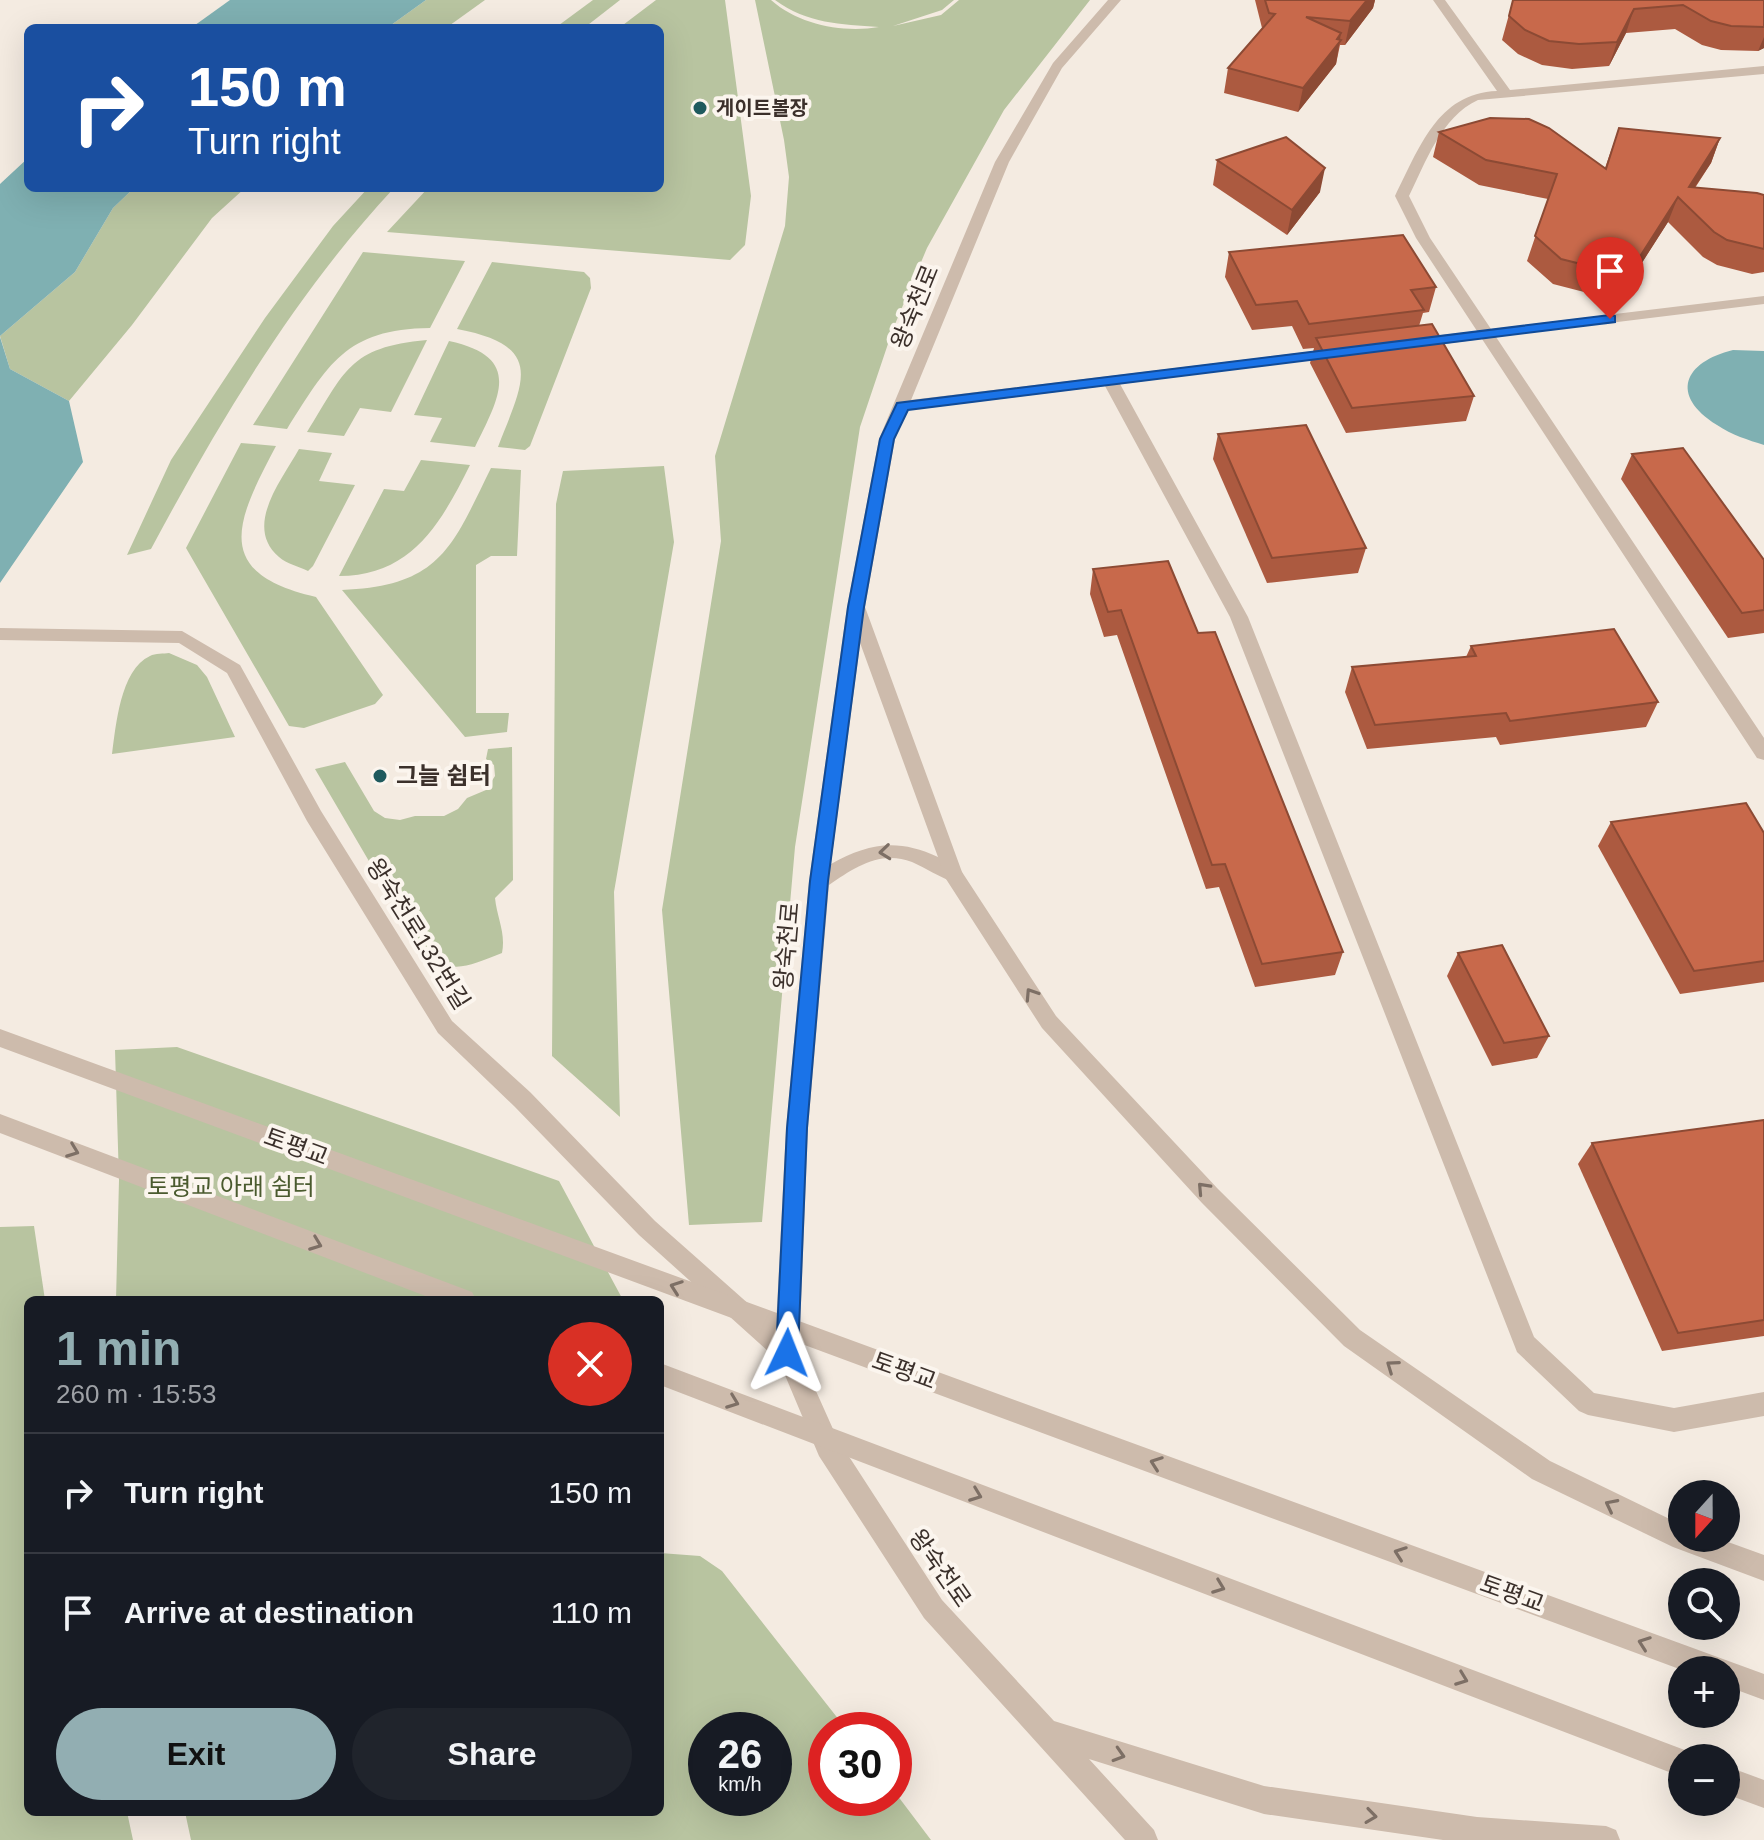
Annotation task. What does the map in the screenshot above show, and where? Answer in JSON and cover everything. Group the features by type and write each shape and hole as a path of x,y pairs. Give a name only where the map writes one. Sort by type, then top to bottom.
{"street":[{"name":"왕숙천로","path":"1115,0 1057,66 1002,162 887,439 856,607 819,881 797,1128 787,1353 828,1447 933,1609 1144,1840"},
{"path":"1439,0 1506,94"},
{"path":"1764,70 1471,97 1432,137 1402,196 1423,238 1764,753"},
{"path":"1393,346 1764,300"},
{"path":"902,406 1361,350"},
{"path":"1110,381 1239,617 1525,1344 1588,1403 1674,1420 1764,1404"},
{"path":"856,607 953,874 1049,1022 1210,1196 1352,1338 1541,1470 1668,1531"},
{"name":"왕숙천로132번길","path":"0,634 182,637 234,669 314,816 445,1027 522,1099 647,1228 787,1353"},
{"path":"819,881 855,858 887,849 919,853 953,874"},
{"name":"토평교","path":"0,1038 1679,1656"},
{"path":"0,1123 454,1296"},
{"path":"664,1376 1668,1758"},
{"path":"1720,1552 1764,1568"},
{"path":"1740,1678 1764,1687"},
{"path":"1045,1732 1264,1800 1477,1831 1606,1840"},
{"path":"1740,1785 1764,1794"}],"green space":[{"path":"426,0 485,0 452,24 393,24"},
{"path":"593,0 620,0 589,24 560,24"},
{"name":"게이트볼장","path":"656,0 725,0 751,196 745,245 730,260 387,232 424,192 664,192 664,24 624,24"},
{"path":"755,0 771,0 795,16 822,25 865,29 879,27 812,18 775,0 954,0 942,10 893,26 941,15 959,0 1090,0 1004,110 927,248 893,329 860,427 795,847 762,1222 689,1225 662,910 721,541 715,456 785,226 789,177"},
{"path":"130,192 241,192 212,218 132,325 69,401 10,369 0,336 75,272 113,208"},
{"path":"364,192 390,192 324,271 261,361 151,549 127,555 171,460 265,318 333,226"},
{"path":"363,252 465,261 430,328 378,335 358,344 328,369 287,429 253,425"},
{"path":"492,262 584,272 590,278 591,288 530,446 525,450 498,447 520,386 521,370 516,357 505,345 486,336 457,329"},
{"path":"427,340 391,412 360,408 344,436 307,432 341,378 364,356 380,349"},
{"path":"449,341 488,357 496,368 499,381 497,395 475,447 430,442 442,418 414,415"},
{"path":"241,443 276,446 251,497 244,520 242,540 246,558 260,574 282,587 316,597 383,695 375,704 304,728 289,726 186,548"},
{"path":"299,449 332,453 319,481 355,485 308,571 279,557 269,545 265,531 269,503"},
{"path":"421,460 470,465 435,526 405,556 386,567 364,574 339,576 384,489 404,491"},
{"path":"664,466 674,542 614,892 620,1117 552,1056 556,504 563,471"},
{"path":"491,468 521,470 517,556 491,556 476,565 476,713 509,713 507,732 465,737 342,590 375,587 402,580 439,557 465,520"},
{"path":"169,653 197,665 207,677 235,737 112,754 121,700 132,673 150,656"},
{"path":"512,747 513,880 495,898 502,932 502,953 469,965 442,964 421,950 315,769 345,762 374,811 385,818 400,820 415,816 444,816 458,809 467,798 486,790 495,776 494,765 486,759 488,749"},
{"name":"토평교 아래 쉼터","path":"177,1047 559,1181 621,1296 116,1296 119,1180 115,1050"},
{"path":"34,1226 44,1296 24,1296 24,1816 128,1816 133,1840 0,1840 0,1227"},
{"path":"664,1553 700,1556 722,1571 833,1712 808,1712 808,1816 912,1815 931,1840 191,1840 186,1816 664,1816"}],"water":[{"path":"230,0 426,0 393,24 197,24"},
{"path":"24,162 24,192 130,192 113,208 75,272 0,336 0,184"},
{"path":"0,337 10,369 69,401 83,462 0,583"},
{"path":"1733,350 1764,351 1764,445 1717,425 1702,414 1688,391 1694,371 1716,355"}],"building":[{"path":"1265,0 1367,0 1350,21 1306,17 1341,33 1337,39 1341,40 1303,88 1228,68 1275,14 1269,13"},
{"path":"1513,0 1764,0 1764,27 1731,26 1711,21 1683,5 1634,9 1617,42 1579,44 1549,41 1525,30 1509,16"},
{"path":"1490,118 1529,119 1549,128 1606,169 1619,128 1720,138 1689,187 1764,195 1764,249 1727,240 1714,232 1678,197 1639,258 1614,268 1597,268 1561,259 1535,236 1557,174 1486,160 1439,132"},
{"path":"1286,137 1325,168 1292,210 1217,160"},
{"path":"1403,235 1436,287 1411,290 1424,310 1309,324 1297,301 1256,305 1229,252"},
{"path":"1432,324 1474,396 1352,408 1316,338"},
{"path":"1306,425 1366,548 1272,558 1218,434"},
{"path":"1683,448 1764,560 1764,610 1742,613 1632,454"},
{"path":"1168,561 1198,633 1215,632 1343,952 1262,964 1225,864 1212,865 1121,610 1108,612 1093,569"},
{"path":"1614,629 1658,702 1510,721 1506,713 1375,725 1352,667 1476,656 1471,646"},
{"path":"1746,803 1764,833 1764,961 1694,971 1611,822"},
{"path":"1502,945 1549,1036 1504,1043 1458,953"},
{"path":"1764,1120 1764,1320 1678,1333 1592,1143"}],"place":[{"name":"게이트볼장","path":"700,108"},
{"name":"그늘 쉼터","path":"380,776"}],"route":[{"path":"787,1353 797,1128 819,881 856,607 887,439 902,406 1610,319"}]}
